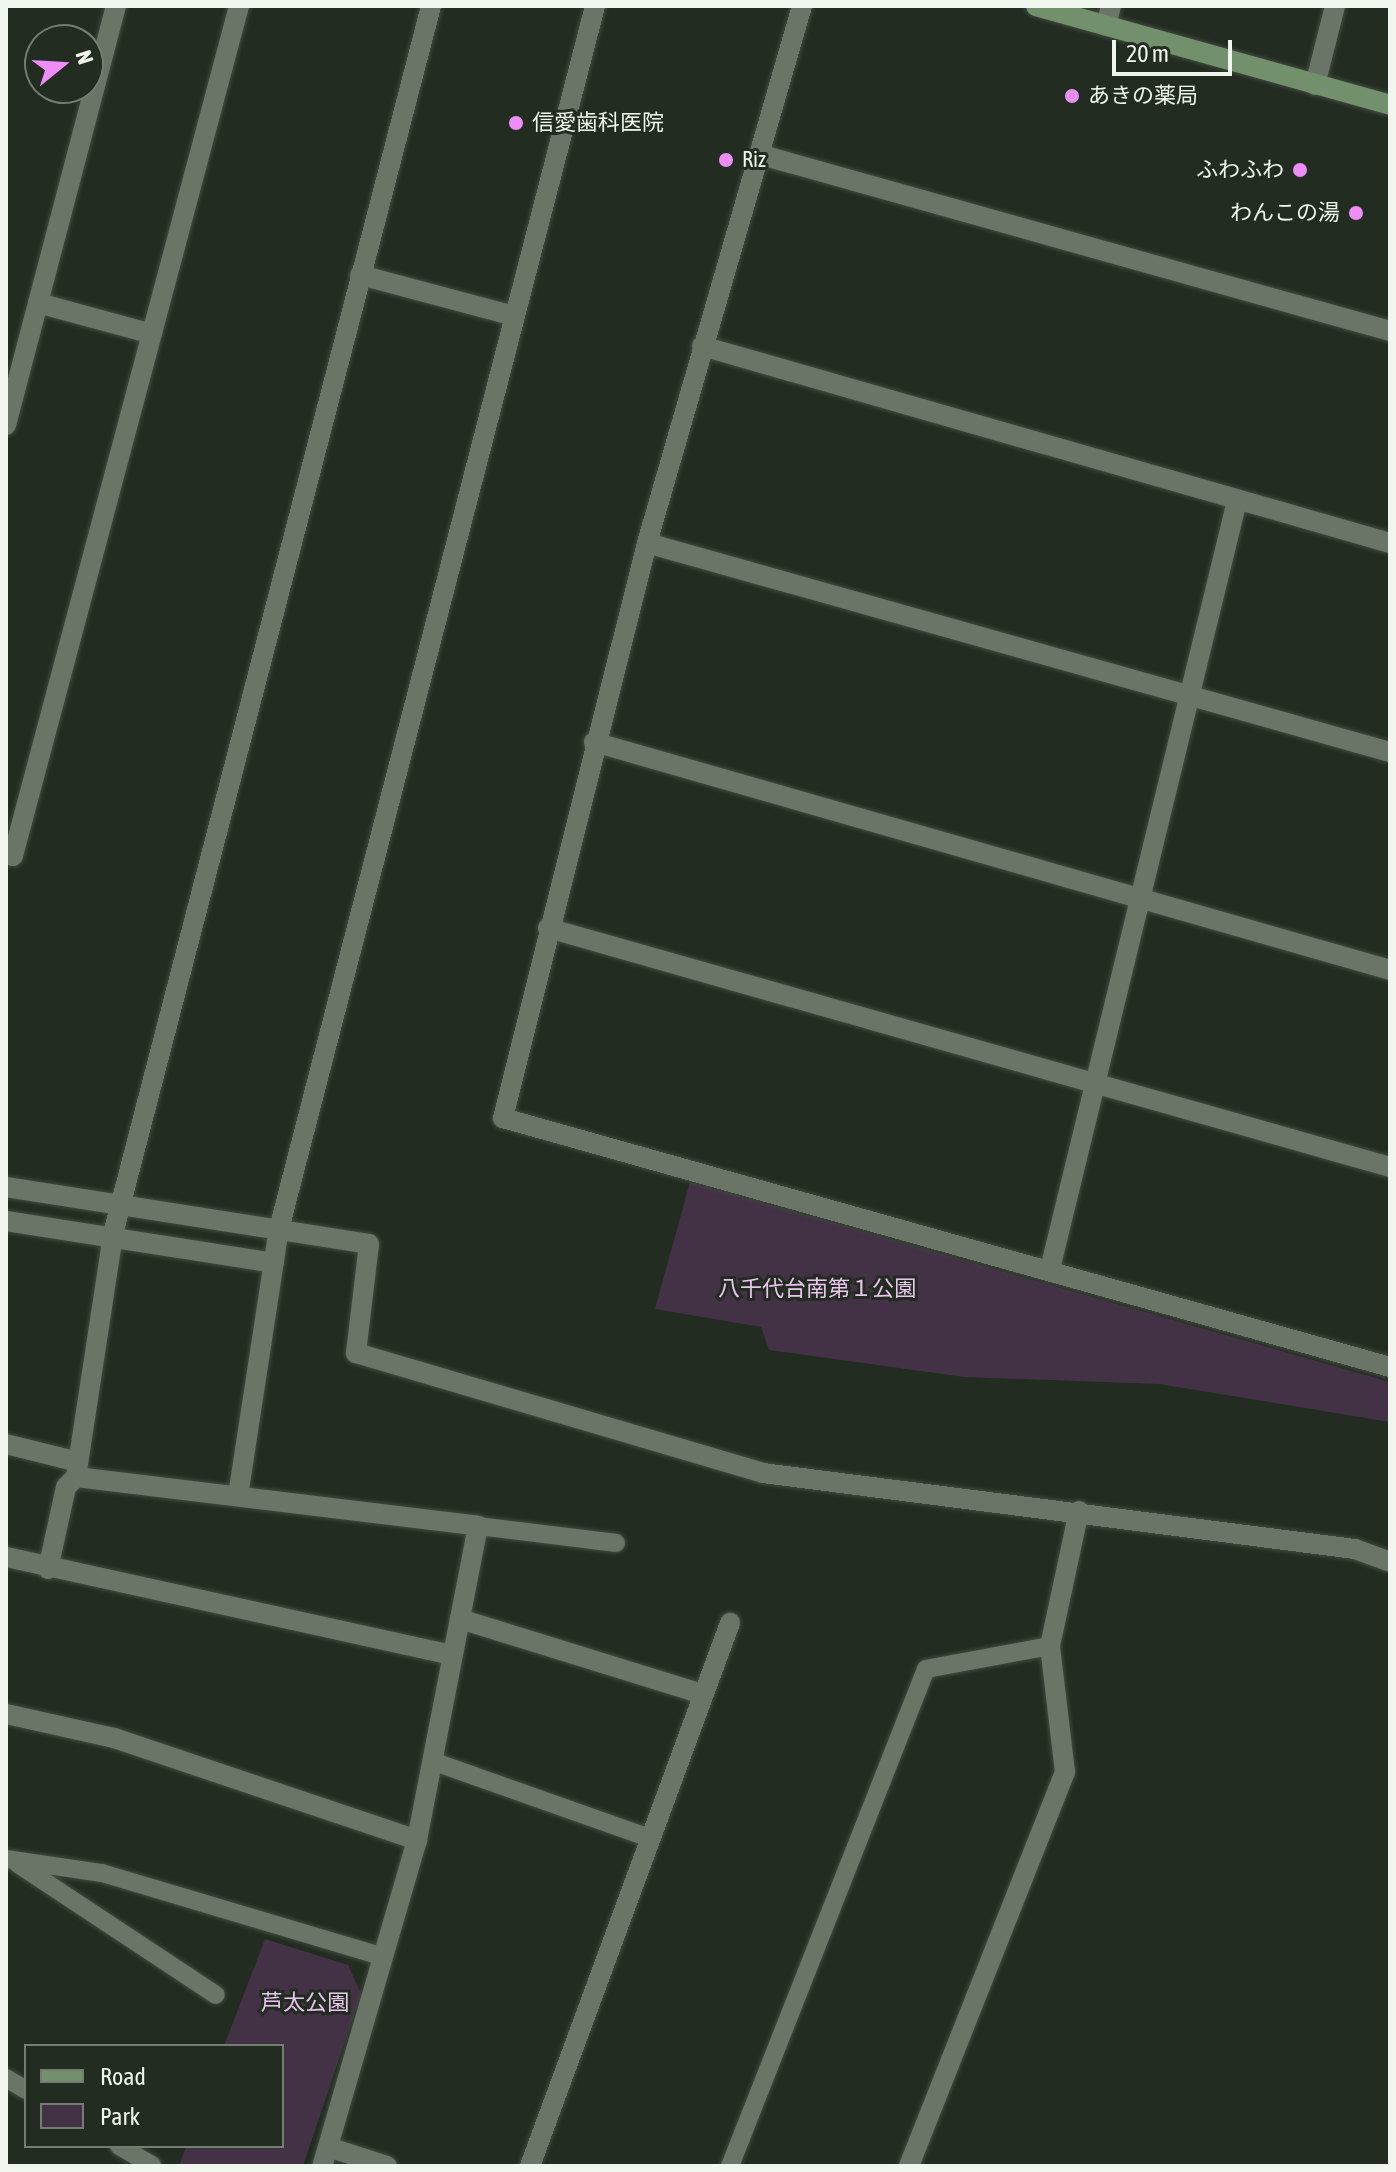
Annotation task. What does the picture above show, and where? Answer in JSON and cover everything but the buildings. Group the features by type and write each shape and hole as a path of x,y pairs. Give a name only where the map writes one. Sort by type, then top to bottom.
{"street":[{"path":"6,425 116,6"},
{"path":"6,854 13,856 239,6"},
{"path":"48,1569 66,1487 77,1470 113,1234 303,517 360,275 431,6"},
{"path":"238,1496 279,1229 419,658 514,316 595,6"},
{"path":"802,6 647,543 594,742 503,1118 1050,1269 1390,1367"},
{"path":"1036,6 1109,16 1315,85 1390,105"},
{"path":"1315,85 1335,6"},
{"path":"758,154 1390,331"},
{"path":"360,275 514,316"},
{"path":"38,303 152,334"},
{"path":"702,346 1390,543"},
{"path":"1050,1269 1187,695 1237,501"},
{"path":"647,543 1390,752"},
{"path":"594,742 1390,970"},
{"path":"548,928 1094,1086 1390,1167"},
{"path":"6,1187 369,1244 356,1353 763,1473 1079,1511 1355,1549 1390,1562"},
{"path":"6,1221 113,1234 274,1263"},
{"path":"6,1444 77,1470 238,1496 478,1526 417,1840 325,2156 387,2166"},
{"path":"909,2166 1065,1772 1050,1646 1079,1511"},
{"path":"6,1557 48,1569 452,1655"},
{"path":"460,1619 702,1694"},
{"path":"530,2166 730,1623"},
{"path":"6,1714 114,1738 417,1840"}],"lane":[{"path":"478,1526 616,1543"},
{"path":"730,2166 926,1669 1050,1646"},
{"path":"432,1761 649,1838"},
{"path":"9,1860 102,1873 383,1957"},
{"path":"9,1860 216,1995"},
{"path":"6,2078 24,2089"},
{"path":"122,2148 152,2165"}],"green space":[{"name":"八千代台南第１公園","path":"690,1182 1390,1382 1390,1422 1159,1384 964,1377 769,1350 761,1327 655,1309"},
{"name":"芦太公園","path":"265,1939 348,1965 361,1994 303,2166 179,2166 185,2148 284,2148 284,2044 225,2044"}],"place":[{"name":"あきの薬局","path":"1072,96"},
{"name":"信愛歯科医院","path":"516,123"},
{"name":"Riz","path":"726,160"},
{"name":"ふわふわ","path":"1300,170"},
{"name":"わんこの湯","path":"1356,213"}]}
